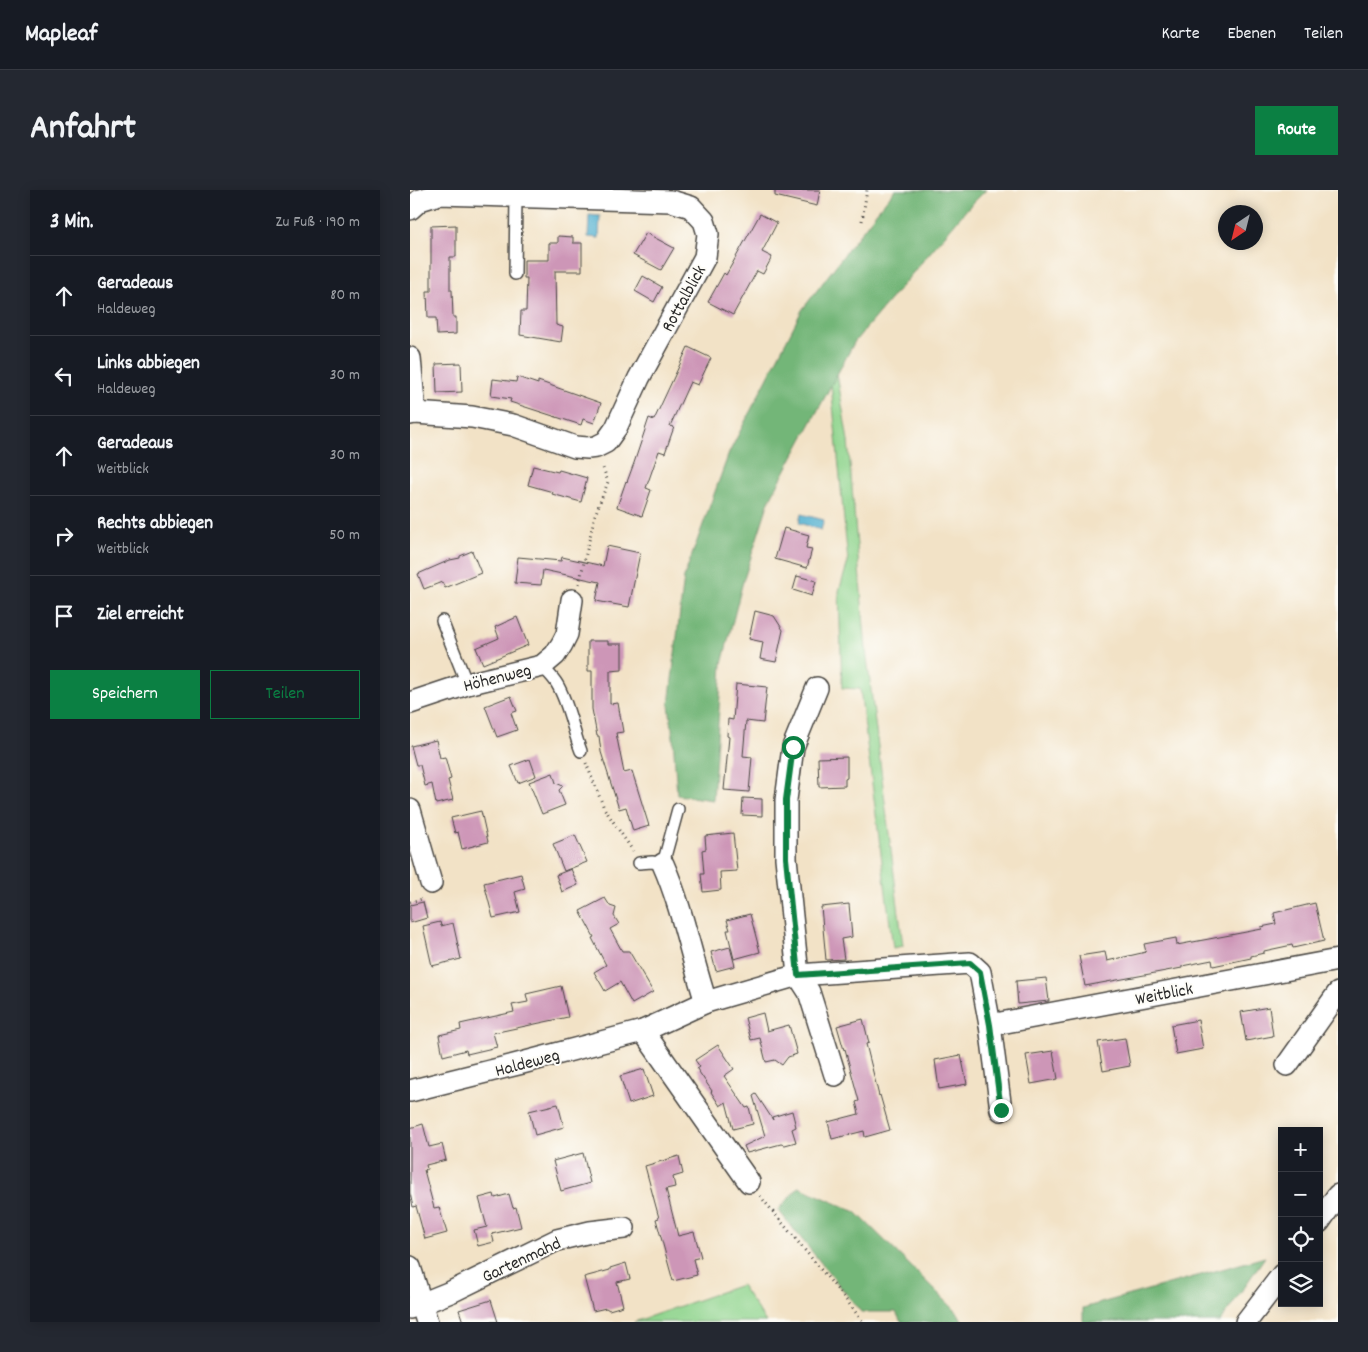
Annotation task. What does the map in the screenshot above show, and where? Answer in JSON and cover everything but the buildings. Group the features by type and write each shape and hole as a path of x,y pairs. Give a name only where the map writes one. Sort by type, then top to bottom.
{"street":[{"name":"Rottalblick","path":"410,210 420,200 439,194 516,196 671,202 691,207 704,221 708,234 705,257 639,378 616,428 606,442 596,447"},
{"path":"410,358 413,413 472,417 513,425 575,447 596,447"},
{"name":"Höhenweg","path":"410,703 467,684 542,666 556,654 567,634 572,600"},
{"path":"816,688 793,747 786,800 786,858 798,975 810,992 835,1076"},
{"path":"410,810 431,884"},
{"path":"664,864 671,881 706,1002"},
{"name":"Weitblick","path":"990,1025 1338,960"},
{"name":"Haldeweg","path":"410,1091 643,1031 706,1002 798,975 970,963 980,972 990,1025"},
{"path":"1287,1065 1338,993"},
{"path":"990,1025 1001,1110"},
{"path":"643,1031 749,1182"},
{"path":"1323,1217 1338,1195"},
{"name":"Gartenmahd","path":"420,1311 461,1287 557,1240 590,1232 624,1228"},
{"path":"410,1267 420,1311"},
{"path":"1246,1322 1278,1280"}],"lane":[{"path":"515,274 516,196"},
{"path":"442,621 467,684"},
{"path":"542,666 556,682 565,700 573,731 581,750"},
{"path":"639,863 652,862 664,864 678,810"}],"path":[{"path":"862,221 867,190"},
{"path":"572,600 577,592 596,515 608,482 596,447"},
{"path":"581,750 604,808 637,857 639,863"},
{"path":"749,1182 863,1322"}],"green space":[{"path":"895,190 986,190 967,209 855,341 769,501 742,585 722,664 713,800 677,795 669,705 684,577 729,453 802,310"},
{"path":"837,374 848,441 866,650 903,946 893,948 860,689 842,688 839,591 848,562 831,384"},
{"path":"799,1187 856,1212 958,1313 963,1322 901,1322 896,1312 861,1312 778,1210"},
{"path":"1265,1257 1220,1322 1083,1322 1083,1308"},
{"path":"741,1285 766,1322 634,1322"}],"water":[{"path":"589,215 600,216 599,238 588,237"},
{"path":"801,514 824,520 821,530 799,523"}],"route":[{"path":"793,747 786,800 786,858 798,975 970,963 980,972 990,1025 1001,1110"}]}
